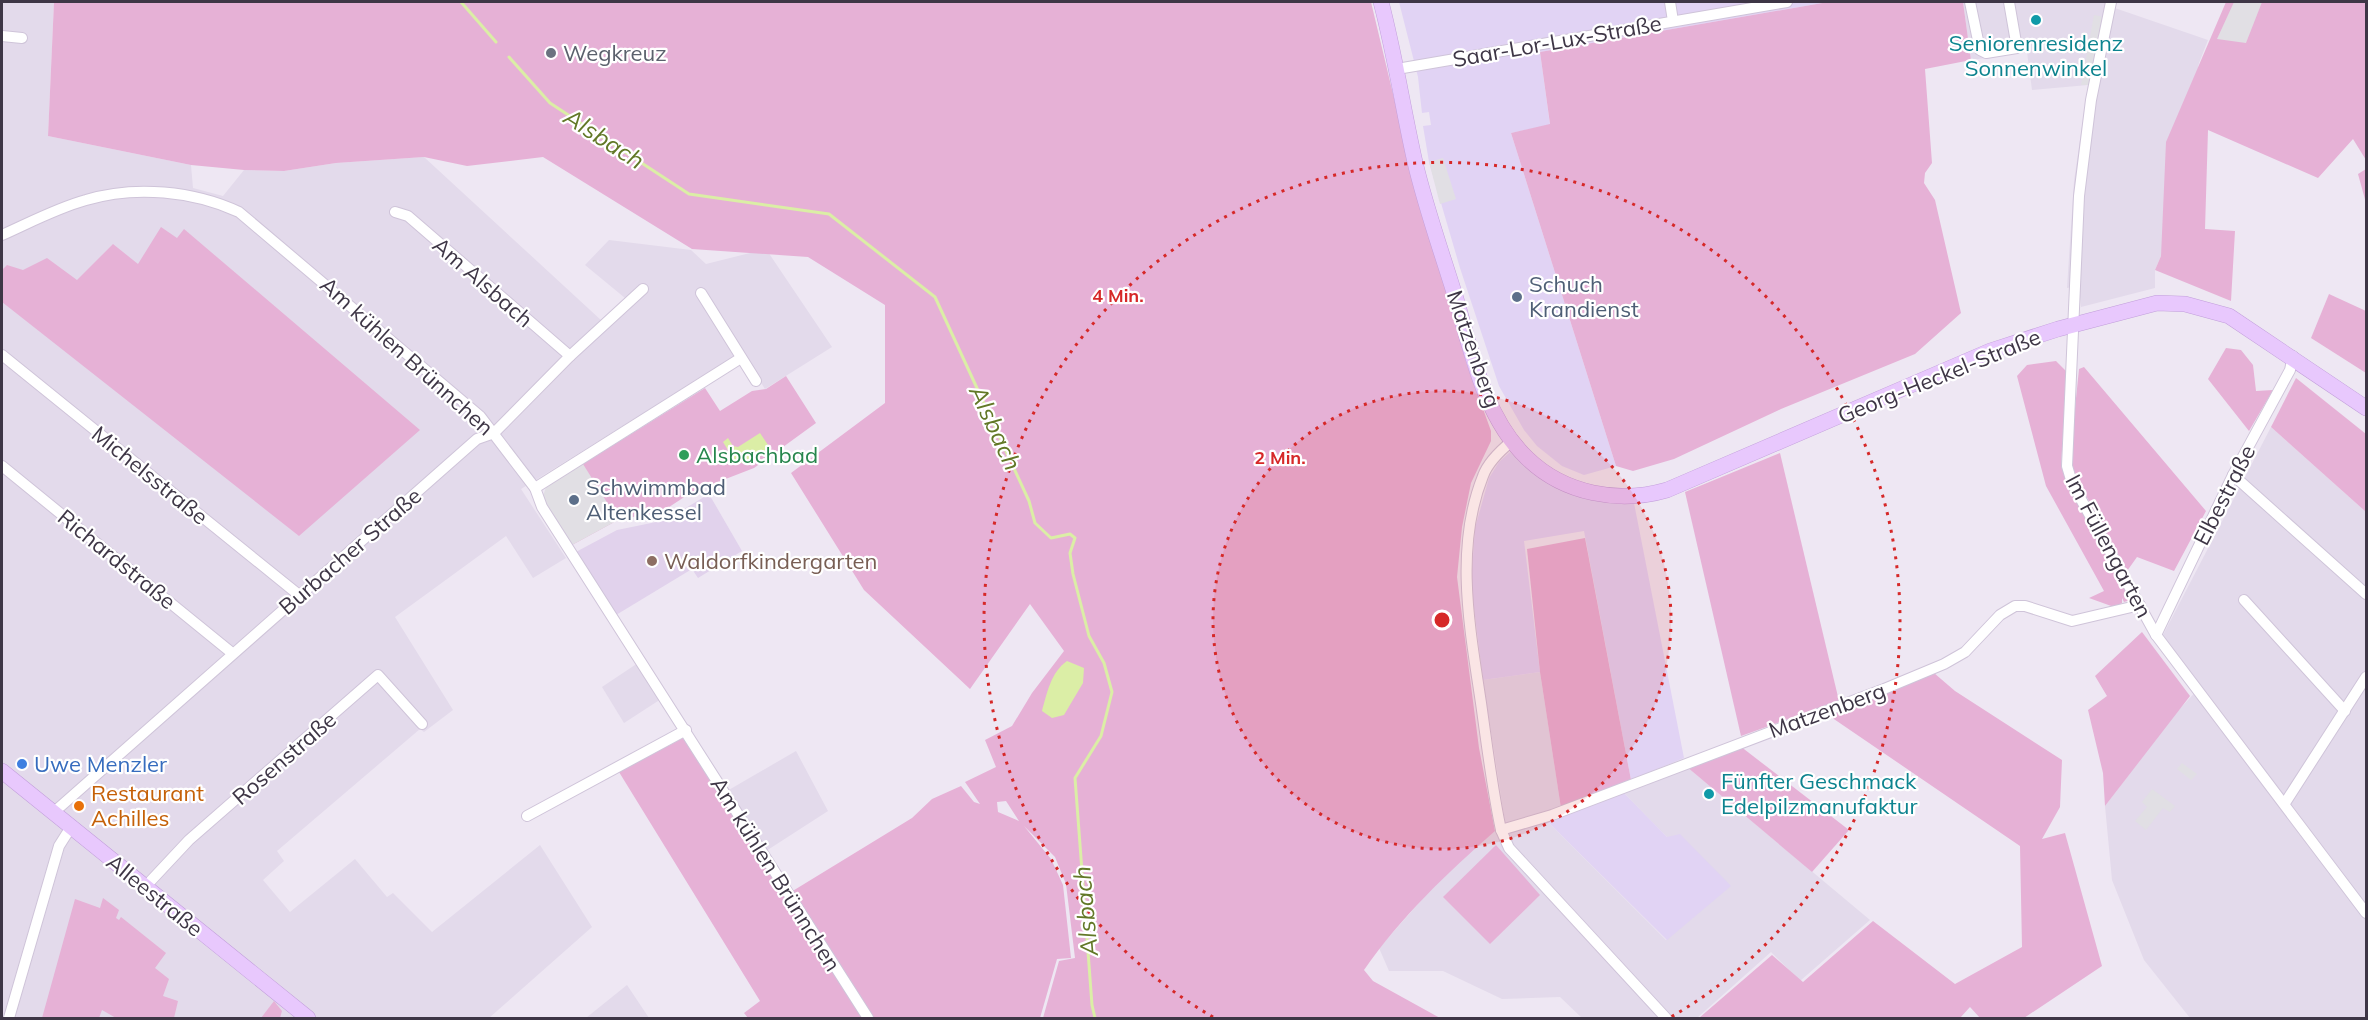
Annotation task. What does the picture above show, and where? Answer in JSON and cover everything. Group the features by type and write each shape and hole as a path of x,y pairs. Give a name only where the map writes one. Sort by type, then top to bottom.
{"street":[{"name":"Matzenberg","path":"1381,2 1420,184 1469,345 1492,407 1512,441"},
{"path":"1670,2 1673,21"},
{"name":"Saar-Lor-Lux-Straße","path":"1397,69 1787,2"},
{"path":"1970,2 1977,44 1980,50 1986,53 2017,48 2009,2"},
{"name":"Im Füllengarten","path":"2111,2 2091,100 2079,196 2067,466 2072,483 2156,635 2367,913"},
{"path":"2,36 22,38"},
{"name":"Am kühlen Brünnchen","path":"2,235 90,199 177,192 212,200 239,212 480,416 535,488 542,507 868,1018"},
{"name":"Am Alsbach","path":"395,212 408,216 570,357"},
{"name":"Burbacher Straße","path":"53,813 477,439 495,433 570,357 643,289"},
{"path":"701,293 756,381"},
{"name":"Georg-Heckel-Straße","path":"1512,441 1544,472 1575,488 1615,496 1653,494 1990,351 2073,325 2157,303 2185,304 2229,316 2367,408"},
{"name":"Michelsstraße","path":"2,355 299,595"},
{"name":"Elbestraße","path":"2156,635 2233,476 2290,370 2293,357"},
{"path":"535,488 741,358"},
{"path":"1512,441 1492,460 1483,474 1472,518 1467,559 1470,628 1501,830 1509,848 1666,1018"},
{"name":"Richardstraße","path":"2,465 232,654"},
{"path":"2233,476 2367,594"},
{"path":"2244,600 2345,711"},
{"name":"Matzenberg","path":"1501,830 1551,815 1908,680 1965,652 2000,615 2015,606 2025,606 2072,621 2140,605"},
{"name":"Rosenstraße","path":"145,887 189,840 378,675 422,724"},
{"path":"2285,803 2367,677"},
{"path":"527,816 686,730"},
{"name":"Alleestraße","path":"2,771 301,1016"},
{"path":"9,1018 59,846 71,827"}],"shaded area":[{"path":"2,2 54,2 48,136 191,165 193,188 223,196 244,170 284,171 336,163 424,157 602,321 625,298 585,265 609,240 691,250 706,264 766,249 832,347 765,389 742,352 521,489 566,558 533,578 506,536 395,617 453,710 424,732 420,729 277,851 284,861 263,880 290,912 355,859 387,897 393,893 432,932 540,845 592,927 489,1018 2,1018"},
{"path":"54,2 1371,2 1416,190 1460,332 1466,362 1491,431 1491,441 1471,483 1462,527 1457,577 1479,748 1495,831 1425,896 1364,970 1373,981 1440,1018 1043,1018 1059,961 1075,958 1066,884 1055,857 1024,826 1051,859 1063,885 1071,958 1057,959 1040,1018 874,1018 791,892 912,818 932,799 961,786 974,802 980,804 965,782 996,767 985,740 1012,726 1032,693 1064,651 1030,604 970,689 864,590 791,473 885,403 885,305 808,257 692,249 543,157 467,166 424,157 336,163 284,171 244,170 191,165 48,136","holes":["1006,801 1019,821 998,812 997,802"]},
{"path":"1399,2 1828,2 1540,52 1550,125 1511,133 1616,466 1584,475 1562,466 1537,446 1524,430 1499,386 1460,268 1429,162 1423,126 1431,125 1429,112 1422,113 1418,77"},
{"path":"1828,2 1963,2 1971,60 1925,69 1932,163 1925,173 1924,183 1935,200 1961,313 1915,354 1781,409 1674,459 1633,471 1616,466 1511,133 1550,124 1540,52"},
{"path":"1963,2 2106,2 2106,5 2208,40 2199,63 2161,256 2155,270 2155,288 2081,307 2079,286 2067,288 2074,181 2088,85 2032,90 2027,52 1971,60"},
{"path":"2226,2 2366,2 2366,160 2353,139 2318,178 2208,130 2205,229 2235,231 2231,301 2155,270 2161,256 2166,142"},
{"path":"2234,2 2262,2 2246,43 2217,39"},
{"path":"2094,15 2108,18 2094,85 2081,85"},
{"path":"1443,158 1456,199 1440,204 1429,162"},
{"path":"2366,169 2366,203 2358,174"},
{"path":"161,227 177,238 184,229 420,430 299,536 2,302 2,270 7,265 23,270 47,258 77,280 113,244 138,264"},
{"path":"2329,294 2366,311 2366,373 2311,338"},
{"path":"2226,348 2241,350 2253,365 2256,391 2273,390 2249,431 2208,379"},
{"path":"2056,361 2067,372 2061,466 2068,484 2133,599 2124,602 2122,598 2122,603 2114,607 2089,598 2104,591 2046,486 2017,376 2027,365"},
{"path":"2084,367 2206,511 2174,571 2137,557 2127,571 2077,479 2072,465 2071,447 2079,369"},
{"name":"Alsbachbad","path":"786,376 816,423 754,468 692,492 663,511 618,520 572,545 546,487 705,388 720,411 752,391 766,389"},
{"path":"2296,378 2366,434 2366,512 2271,427"},
{"path":"2271,427 2366,512 2366,1018 2190,1018 2144,960 2112,880 2105,806 2175,714 2201,686 2163,635"},
{"path":"760,433 770,448 745,464 734,460 723,442 728,438 733,446 738,447"},
{"path":"1510,452 1538,474 1634,503 1684,758 1631,780 1584,531 1524,541 1540,672 1483,680 1471,584 1475,528 1489,478 1499,462"},
{"path":"1780,453 1839,701 1741,736 1685,492"},
{"name":"Schwimmbad Altenkessel","path":"583,464 618,520 572,545 544,505 543,496 546,487"},
{"name":"Waldorfkindergarten","path":"709,494 742,551 698,578 692,569 616,615 574,553 617,530 666,520"},
{"path":"1585,538 1631,780 1561,808 1540,672 1527,549"},
{"path":"2142,632 2190,696 2105,806 2103,773 2088,710 2107,696 2095,676"},
{"path":"1067,661 1084,668 1083,683 1064,715 1052,718 1042,711 1053,677"},
{"path":"638,663 661,699 624,723 602,687"},
{"path":"1540,672 1561,808 1546,820 1666,940 1730,886 1667,837 1622,791 1687,767 1870,920 1800,981 1771,952 1697,1018 1582,1018 1560,997 1502,999 1443,971 1389,971 1379,948 1443,876 1505,822 1483,680"},
{"path":"1934,673 1955,691 2062,760 2060,807 2042,839 2065,833 2102,966 2024,1018 1980,1018 1970,1007 1960,1018 1699,1018 1772,955 1803,982 1873,921 1955,984 2022,947 2020,846 1828,715"},
{"path":"683,738 862,1018 748,1018 744,1013 760,1001 619,772"},
{"path":"1740,746 1849,830 1812,872 1687,767"},
{"path":"796,751 828,811 766,851 727,791"},
{"path":"2182,763 2197,774 2191,780 2177,769"},
{"path":"2152,789 2175,806 2170,812 2163,808 2146,830 2135,821 2147,807 2142,802"},
{"path":"1622,791 1667,837 1680,834 1731,886 1667,940 1546,820"},
{"path":"1496,845 1540,895 1490,944 1443,897"},
{"path":"103,898 119,910 116,918 119,920 121,917 166,953 155,968 169,979 163,996 178,1001 174,1018 116,1018 102,1010 99,1018 42,1018 75,899 100,908"},
{"path":"627,985 649,1018 586,1018"},
{"path":"274,1001 282,1011 280,1018 261,1018"}],"waterway":[{"name":"Alsbach","path":"461,2 496,42"},
{"name":"Alsbach","path":"509,57 550,103 689,194 829,214 935,297 1029,501 1035,523 1051,538 1070,534 1075,538 1070,553 1073,574 1089,636 1104,663 1112,692 1101,736 1075,778 1092,1005 1095,1018"}],"place":[{"name":"Seniorenresidenz Sonnenwinkel","path":"2036,20"},
{"name":"Wegkreuz","path":"551,53"},
{"name":"Schuch Krandienst","path":"1517,297"},
{"name":"Alsbachbad","path":"684,455"},
{"name":"Schwimmbad Altenkessel","path":"574,500"},
{"name":"Waldorfkindergarten","path":"652,561"},
{"name":"Uwe Menzler","path":"22,764"},
{"name":"Fünfter Geschmack Edelpilzmanufaktur","path":"1709,794"},
{"name":"Restaurant Achilles","path":"79,806"}]}
